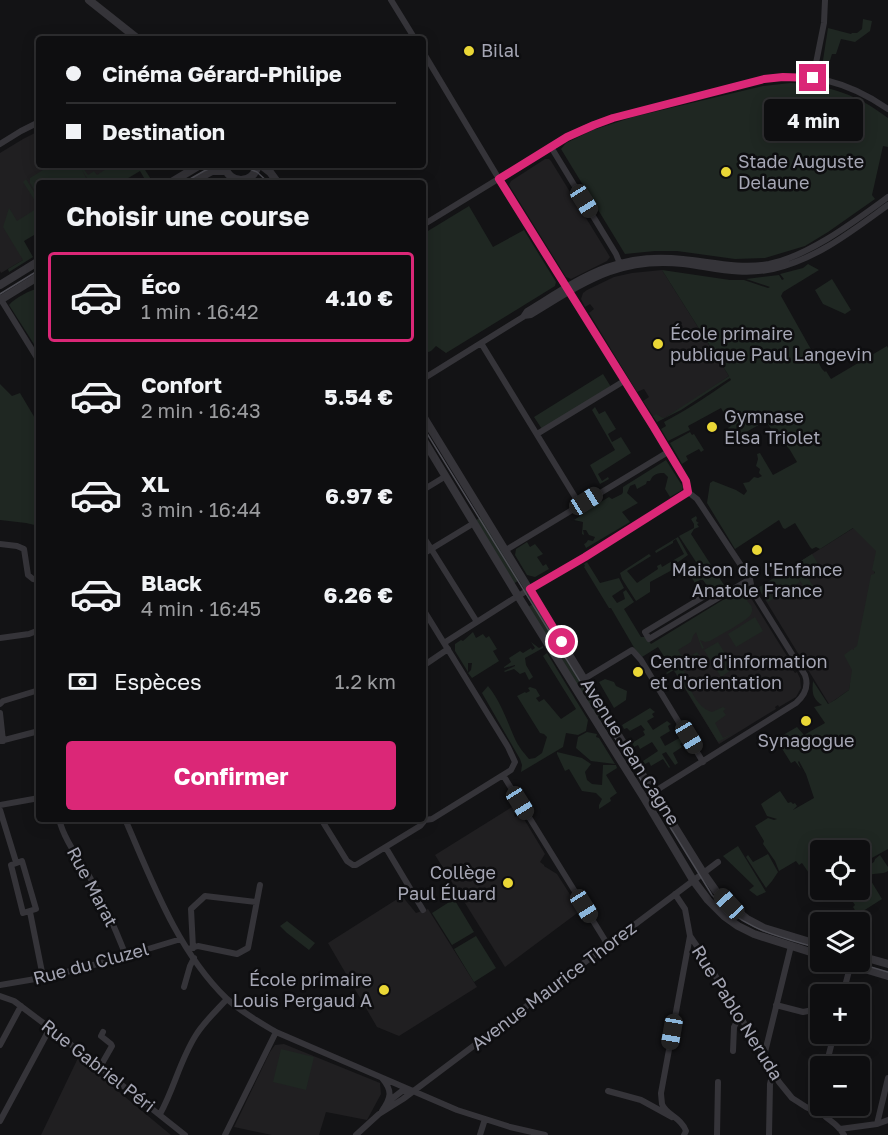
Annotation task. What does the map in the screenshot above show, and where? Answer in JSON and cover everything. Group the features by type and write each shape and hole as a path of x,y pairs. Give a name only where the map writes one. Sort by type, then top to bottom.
{"street":[{"path":"89,0 134,36"},
{"path":"391,0 413,36"},
{"path":"813,78 824,25 825,0"},
{"path":"426,62 686,481 688,492 697,499 750,579 752,590 805,675 806,688 802,699 644,798"},
{"path":"426,223 585,128 624,115 764,79 813,78 851,88 888,109"},
{"path":"0,144 36,124"},
{"path":"551,147 618,257 620,265"},
{"path":"175,180 195,168"},
{"path":"196,180 212,171 224,168 231,177 237,180"},
{"path":"264,168 276,180"},
{"path":"426,377 523,316 527,311 568,289 591,273 658,257 732,266 770,263 802,253 888,198"},
{"path":"842,229 861,223 876,209 878,204"},
{"path":"620,265 683,264 731,272 771,269 793,264 833,244 888,205"},
{"path":"0,285 36,263"},
{"path":"36,278 0,299 36,356"},
{"path":"481,343 580,505"},
{"path":"537,434 624,381"},
{"name":"Avenue Jean Cagne","path":"426,421 704,874"},
{"name":"Avenue Jean Cagne","path":"426,444 693,880"},
{"path":"506,550 668,452"},
{"path":"426,488 446,476"},
{"path":"444,643 688,492"},
{"path":"426,552 474,524"},
{"path":"426,541 477,622"},
{"path":"0,544 24,549 28,575 36,580"},
{"path":"715,599 708,594 645,632 649,639 750,579"},
{"path":"426,619 444,643 515,762 511,770 432,819 426,818"},
{"path":"0,638 36,631"},
{"path":"426,664 448,650"},
{"path":"584,679 632,650 641,660 703,762"},
{"path":"0,704 36,691"},
{"path":"0,713 2,741 36,732"},
{"path":"503,775 609,945"},
{"path":"0,805 36,799"},
{"path":"0,810 16,862"},
{"name":"Rue Marat","path":"60,822 70,845 89,876 126,956"},
{"path":"126,822 156,890 181,939 191,948"},
{"path":"323,822 349,863 357,865 420,826 422,822"},
{"path":"386,848 423,910"},
{"path":"22,861 36,909 30,912 23,913 11,865 16,862 22,861"},
{"name":"Avenue Maurice Thorez","path":"414,1091 718,862"},
{"path":"704,874 716,891 747,919 774,931 810,942"},
{"path":"693,880 708,900 738,926 754,934 810,953"},
{"path":"191,948 198,946 237,954 248,948 260,885"},
{"name":"Rue Pablo Neruda","path":"675,894 685,909 690,936 740,1015 779,1083 792,1098 810,1109"},
{"path":"256,902 205,896 191,909 191,948 194,958 227,999 248,1016 276,1032 457,1110 510,1127 545,1135"},
{"path":"30,912 43,977"},
{"path":"684,1135 686,1131 681,1122 664,1107 662,1094 690,936"},
{"name":"Rue du Cluzel","path":"3,985 126,956 181,939"},
{"path":"764,1056 791,946"},
{"path":"184,987 194,958"},
{"path":"870,959 888,964"},
{"path":"870,970 888,976"},
{"path":"3,985 10,999"},
{"name":"Rue Gabriel Péri","path":"0,996 21,1006 185,1135"},
{"path":"160,1114 195,1036 227,999"},
{"path":"776,1005 803,1012 808,1011"},
{"path":"0,1045 21,1006"},
{"path":"733,1051 734,1027 740,1015"},
{"path":"0,1121 50,1028"},
{"path":"100,1067 112,1046 101,1036 103,1032"},
{"path":"225,1135 276,1032"},
{"path":"769,1135 770,1084 773,1072"},
{"path":"380,1077 389,1089 389,1101"},
{"path":"877,1124 888,1078"},
{"path":"717,1135 718,1082"},
{"path":"380,1114 389,1101 402,1091 414,1091"},
{"path":"356,1135 380,1114 414,1091"},
{"path":"608,1091 641,1100 681,1122"},
{"name":"Rue Pablo Neruda","path":"824,1116 842,1132"},
{"path":"480,1135 485,1119"},
{"path":"842,1132 888,1120"}],"shaded area":[{"path":"863,19 872,21 870,31 855,42 841,39 836,54 832,54 827,70 829,75 821,73 828,28 851,34 857,33 862,29"},
{"name":"Stade Auguste Delaune","path":"791,83 831,89 854,97 876,110 888,118 888,147 883,146 872,195 875,199 805,246 765,258 735,259 677,251 625,254 561,149 566,143 593,130 633,117 763,86"},
{"path":"36,132 36,168 119,168 100,180 36,180 36,219 13,233 28,257 1,273 0,153"},
{"path":"545,159 551,161 610,257 607,261 571,279 566,277 509,185 511,181"},
{"path":"46,168 83,168 88,175 94,171 97,175 108,168 144,168 151,180 145,180 140,171 125,180 88,180 82,170 85,180 36,180 36,193 30,183 30,178"},
{"path":"26,179 36,195 36,202 23,182"},
{"path":"469,206 493,247 524,230 556,282 555,286 446,353 436,346 426,353 426,232"},
{"path":"9,208 17,221 36,209 36,239 34,235 24,241 33,257 9,272 8,269 23,260 3,227"},
{"path":"808,264 819,270 783,292 781,296 822,369 831,379 887,346 888,348 888,849 870,859 870,840 810,840 810,875 802,863 799,865 796,861 779,871 755,826 768,818 777,819 767,816 761,804 780,791 788,803 795,803 797,806 793,810 814,798 799,761 801,769 795,761 791,763 776,739 797,727 804,735 825,723 814,707 822,705 813,694 813,681 828,704 849,690 852,670 844,655 857,646 871,575 875,572 872,570 876,551 853,528 820,549 816,547 812,549 795,523 785,529 779,520 735,549 707,503 710,483 713,481 744,495 747,491 743,483 749,482 754,477 762,476 759,473 760,469 756,466 757,454 760,453 773,475 797,462 790,450 775,435 766,421 739,436 730,433 728,428 731,426 721,408 688,426 690,430 668,441 661,429 666,426 664,422 731,380 730,378 681,410 657,422 653,416 656,414 663,418 666,417 729,376 662,270 744,280 768,288 770,287 746,279 779,275 782,280 784,279 780,274 803,268"},
{"name":"École primaire publique Paul Langevin","path":"662,270 729,376 657,422 643,401 649,397 644,389 637,392 589,313 594,309 590,304 585,307 581,299 587,290 614,277"},
{"path":"832,279 851,310 845,314 823,304 815,290"},
{"path":"36,289 36,347 9,305"},
{"path":"603,374 611,387 542,429 534,417"},
{"path":"0,384 12,396 20,393 36,420 36,525 0,520"},
{"path":"595,407 599,414 605,411 616,429 608,434 612,442 621,437 631,453 598,474 602,481 608,477 609,479 600,484 590,465 615,450 592,410"},
{"path":"690,432 694,434 704,450 701,452 699,449 686,456 688,460 682,464 670,443"},
{"path":"666,460 683,487 682,490 670,497 665,489 668,477 664,473 656,474 637,489 635,484 630,486 627,493 638,503 622,512 630,522 586,548 584,544 588,540 593,541 595,537 589,535 586,530 583,530 584,535 582,534 583,522 574,520 585,511 580,510 584,507 587,510 609,497 612,499 622,494 623,487"},
{"path":"482,516 521,579 513,584 475,521"},
{"path":"696,516 699,527 691,534 724,585 713,591 703,580 695,583 690,575 700,568 679,536 694,528 691,519"},
{"path":"855,527 879,551 849,690 829,704 758,588"},
{"path":"678,537 688,555 674,565 674,569 650,582 650,592 636,601 620,573 649,554 651,556 627,571 637,583 658,569 657,566 661,564 662,567 684,554 676,539 656,553 655,551"},
{"path":"527,542 530,547 535,544 543,554 537,557 543,566 546,564 549,569 535,577 527,575 515,555 516,549"},
{"path":"812,554 820,567 806,575 815,589 808,593 793,570 800,582 774,597 766,586 773,599 768,602 758,588"},
{"path":"587,562 600,583 619,578 624,588 612,596 617,603 625,599 623,592 626,590 634,602 624,609 641,637 646,637 651,644 744,587 749,599 747,601 752,608 749,617 710,641 700,640 704,648 702,649 696,632 691,642 678,650 684,660 697,652 699,655 689,661 694,668 688,671 685,667 688,665 686,663 681,665 685,673 683,676 702,707 712,712 723,707 726,709 723,711 726,715 715,723 723,738 734,733 718,742 674,670 666,673 672,669 658,647 642,657 639,656 584,567"},
{"path":"746,590 795,669 793,670 797,672 801,688 796,697 779,707 778,705 776,709 719,744 658,645"},
{"path":"535,603 606,718 599,722 528,607"},
{"path":"755,617 763,631 736,647 728,634"},
{"path":"473,632 476,638 483,634 486,638 489,636 497,649 493,651 499,661 472,678 468,673 472,663 468,663 468,672 455,651 455,644 463,641"},
{"path":"531,642 539,648 543,646 525,658 533,677 529,680 525,672 520,674 514,669 505,672 515,666 504,668 511,662 509,658 520,651 523,653 535,648"},
{"path":"718,642 734,668 721,677 704,650"},
{"path":"547,653 588,720 586,731 578,735 566,733 563,747 521,772 520,759 482,693 488,686 500,705 519,747 529,759 535,758 542,753 547,737 540,733 517,696 530,691 528,688 530,687 536,689 540,696 536,698 539,702 544,699 561,719 576,709 543,656"},
{"path":"605,679 627,691 626,700 614,708 599,682"},
{"path":"650,708 655,712 652,714 654,717 647,721 653,730 667,721 671,724 668,726 670,731 660,737 665,746 681,737 683,742 680,744 682,747 673,753 678,763 675,765 666,752 662,754 669,768 663,759 651,766 649,762 645,764 643,761 658,751 652,742 640,749 638,745 634,747 632,743 645,735 643,731 645,730 641,725 630,731 627,728 624,729 622,725"},
{"path":"587,732 597,734 596,737 599,738 615,764 591,761 576,748 578,737"},
{"path":"557,752 582,758 591,764 585,772 587,780 592,784 602,785 603,765 616,765 617,768 606,775 617,793 610,798 611,801 599,809 602,799 596,793 582,791 569,769 565,771"},
{"name":"Collège Paul Éluard","path":"515,805 519,811 514,814 515,817 521,814 545,854 540,862 557,874 578,907 577,911 580,909 580,911 505,967 435,855"},
{"path":"738,846 766,892 757,896 749,890 754,886 723,856"},
{"path":"768,854 778,872 766,888 746,857 748,855 753,862"},
{"path":"880,855 888,871 870,875 870,864"},
{"path":"870,879 882,899 862,912 856,912 853,907 855,905 852,900 870,900"},
{"path":"402,896 416,913 428,909 477,987 399,1036 377,1027 328,943"},
{"path":"454,899 474,932 452,945 432,913"},
{"path":"287,921 315,943 309,950 280,926"},
{"path":"476,936 496,968 474,982 454,949"},
{"path":"284,1044 380,1083 381,1094 367,1120 326,1112 319,1135 272,1135 234,1127 270,1052 275,1045"},
{"path":"281,1049 314,1057 306,1090 273,1082"},
{"path":"78,1058 171,1135 41,1135"}],"tram line":[{"path":"188,180 211,168"},
{"path":"247,168 257,172 266,180"},
{"path":"0,294 36,272"},
{"path":"426,432 712,895 724,907 749,924 810,946"},
{"path":"870,967 888,972"}],"place":[{"name":"Bilal","path":"469,51"},
{"name":"Stade Auguste Delaune","path":"726,172"},
{"name":"École primaire publique Paul Langevin","path":"658,344"},
{"name":"Gymnase Elsa Triolet","path":"712,427"},
{"name":"Maison de l'Enfance Anatole France","path":"757,550"},
{"name":"Centre d'information et d'orientation","path":"638,672"},
{"name":"Synagogue","path":"806,721"},
{"name":"Collège Paul Éluard","path":"508,883"},
{"name":"École primaire Louis Pergaud A","path":"384,990"}],"route":[{"path":"562,642 530,589 688,492 686,481 653,426 499,179 567,137 613,118 764,79 813,78"}]}
